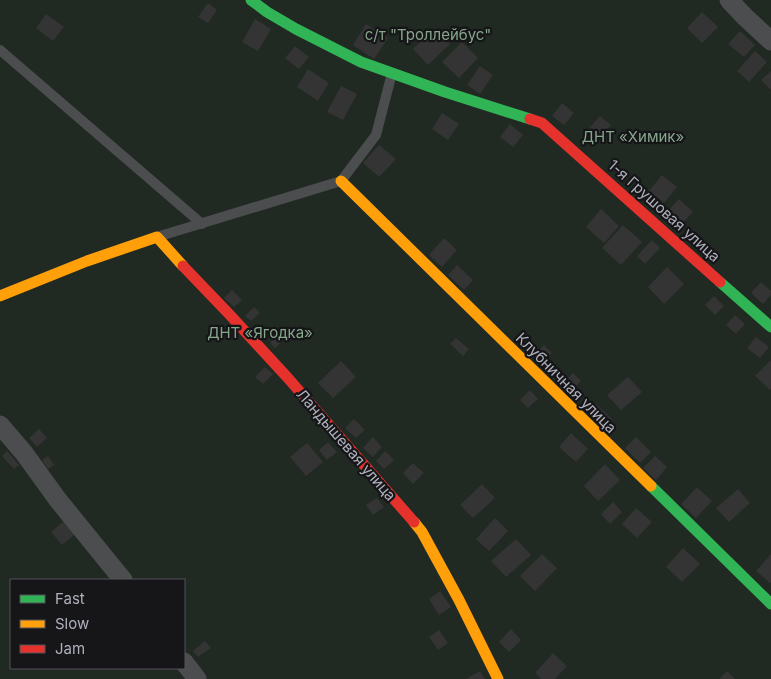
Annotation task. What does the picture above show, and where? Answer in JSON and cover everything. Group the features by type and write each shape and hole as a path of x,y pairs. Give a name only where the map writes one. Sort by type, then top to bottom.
{"street":[{"name":"1-я Грушовая улица","path":"250,0 271,6 296,29 361,62 445,92 542,122 771,327"},
{"path":"729,0 771,41"},
{"name":"Клубничная улица","path":"341,181 771,604"},
{"path":"0,296 87,261 157,237"},
{"name":"Ландышевая улица","path":"157,237 287,377 422,532 459,600 498,679"},
{"path":"0,425 122,579"},
{"path":"185,663 196,679"}],"lane":[{"path":"0,50 202,224"},
{"path":"157,237 341,181 376,135 392,73"}],"green space":[{"name":"ДНТ «Ягодка»","path":"0,0 771,0 771,679 0,679"}],"building":[{"path":"208,3 217,10 208,23 198,17"},
{"path":"702,12 718,27 702,43 687,28"},
{"path":"46,14 64,27 53,41 36,28"},
{"path":"255,19 271,29 258,51 242,42"},
{"path":"366,24 388,38 374,59 353,45"},
{"path":"435,28 450,44 428,65 413,49"},
{"path":"740,31 755,45 744,57 728,44"},
{"path":"462,42 478,58 459,78 442,62"},
{"path":"295,46 309,57 299,69 285,58"},
{"path":"755,51 767,62 749,82 737,71"},
{"path":"480,66 493,75 480,94 467,85"},
{"path":"308,69 329,83 318,101 297,87"},
{"path":"771,71 771,90 761,80"},
{"path":"341,86 357,94 343,120 327,112"},
{"path":"562,103 574,113 564,125 552,116"},
{"path":"442,113 459,124 448,140 432,129"},
{"path":"600,116 611,125 594,144 584,134"},
{"path":"510,124 523,135 513,147 500,137"},
{"path":"379,145 396,159 379,177 363,163"},
{"path":"662,175 677,187 664,203 649,191"},
{"path":"679,199 693,212 676,230 662,217"},
{"path":"601,209 619,226 604,243 586,227"},
{"path":"623,225 642,242 621,265 602,248"},
{"path":"444,238 457,250 442,267 429,255"},
{"path":"652,240 660,248 645,264 637,256"},
{"path":"457,265 473,280 464,290 448,275"},
{"path":"667,267 684,284 664,304 648,287"},
{"path":"761,282 771,291 771,295 763,304 751,293"},
{"path":"232,290 242,300 234,307 224,298"},
{"path":"714,296 724,306 715,315 705,305"},
{"path":"254,307 260,313 251,321 245,316"},
{"path":"735,315 745,324 736,334 726,325"},
{"path":"276,336 282,342 275,348 270,343"},
{"path":"756,337 769,347 760,358 747,348"},
{"path":"456,338 469,349 463,356 450,344"},
{"path":"544,345 552,353 542,364 534,356"},
{"path":"771,360 771,389 770,390 755,376"},
{"path":"341,361 356,377 333,398 318,383"},
{"path":"265,367 273,374 263,384 255,377"},
{"path":"573,373 581,381 570,392 562,384"},
{"path":"628,377 642,392 621,410 607,395"},
{"path":"530,390 538,399 528,408 520,400"},
{"path":"596,404 612,419 603,428 587,413"},
{"path":"354,419 365,430 356,438 345,428"},
{"path":"39,429 47,438 37,447 29,438"},
{"path":"571,433 588,449 576,462 559,447"},
{"path":"373,437 382,447 373,457 363,448"},
{"path":"636,437 651,452 640,463 625,448"},
{"path":"328,442 337,452 327,460 319,450"},
{"path":"307,443 323,462 306,476 290,457"},
{"path":"7,451 19,465 14,469 2,456"},
{"path":"385,451 394,460 384,469 376,461"},
{"path":"48,456 54,465 48,469 42,460"},
{"path":"655,456 667,467 656,480 643,468"},
{"path":"413,463 424,473 413,484 403,473"},
{"path":"605,464 620,480 598,501 584,486"},
{"path":"482,484 495,498 473,518 460,505"},
{"path":"697,487 712,501 696,518 681,504"},
{"path":"738,489 750,503 729,522 716,508"},
{"path":"377,498 384,507 373,515 366,505"},
{"path":"613,502 622,512 610,524 601,514"},
{"path":"636,508 652,522 637,538 622,524"},
{"path":"495,518 508,531 489,551 476,539"},
{"path":"64,521 75,534 62,545 51,532"},
{"path":"516,539 531,555 506,577 491,561"},
{"path":"683,548 700,564 682,582 666,567"},
{"path":"542,554 557,568 535,591 520,576"},
{"path":"771,554 771,582 770,583 756,571"},
{"path":"440,591 451,607 439,615 429,599"},
{"path":"511,629 521,640 509,652 499,642"},
{"path":"439,630 448,643 438,650 429,637"},
{"path":"205,641 211,648 198,657 193,651"},
{"path":"553,653 567,666 555,679 541,679 535,673"},
{"path":"480,671 485,679 466,679"},
{"path":"727,671 735,679 719,679"}],"traffic: fast":[{"path":"251,0 296,29 361,62 445,92 530,119"},
{"path":"720,282 771,327"},
{"path":"651,486 771,604"}],"traffic: slow":[{"path":"341,181 651,486"},
{"path":"0,296 87,261 157,237 183,266"},
{"path":"414,522 422,532 459,600 498,679"}],"traffic: jam":[{"path":"530,119 542,123 720,282"},
{"path":"183,266 287,377 414,522"}],"park label":[{"name":"с/т \"Троллейбус\"","path":"428,35"},
{"name":"ДНТ «Химик»","path":"633,137"}]}
